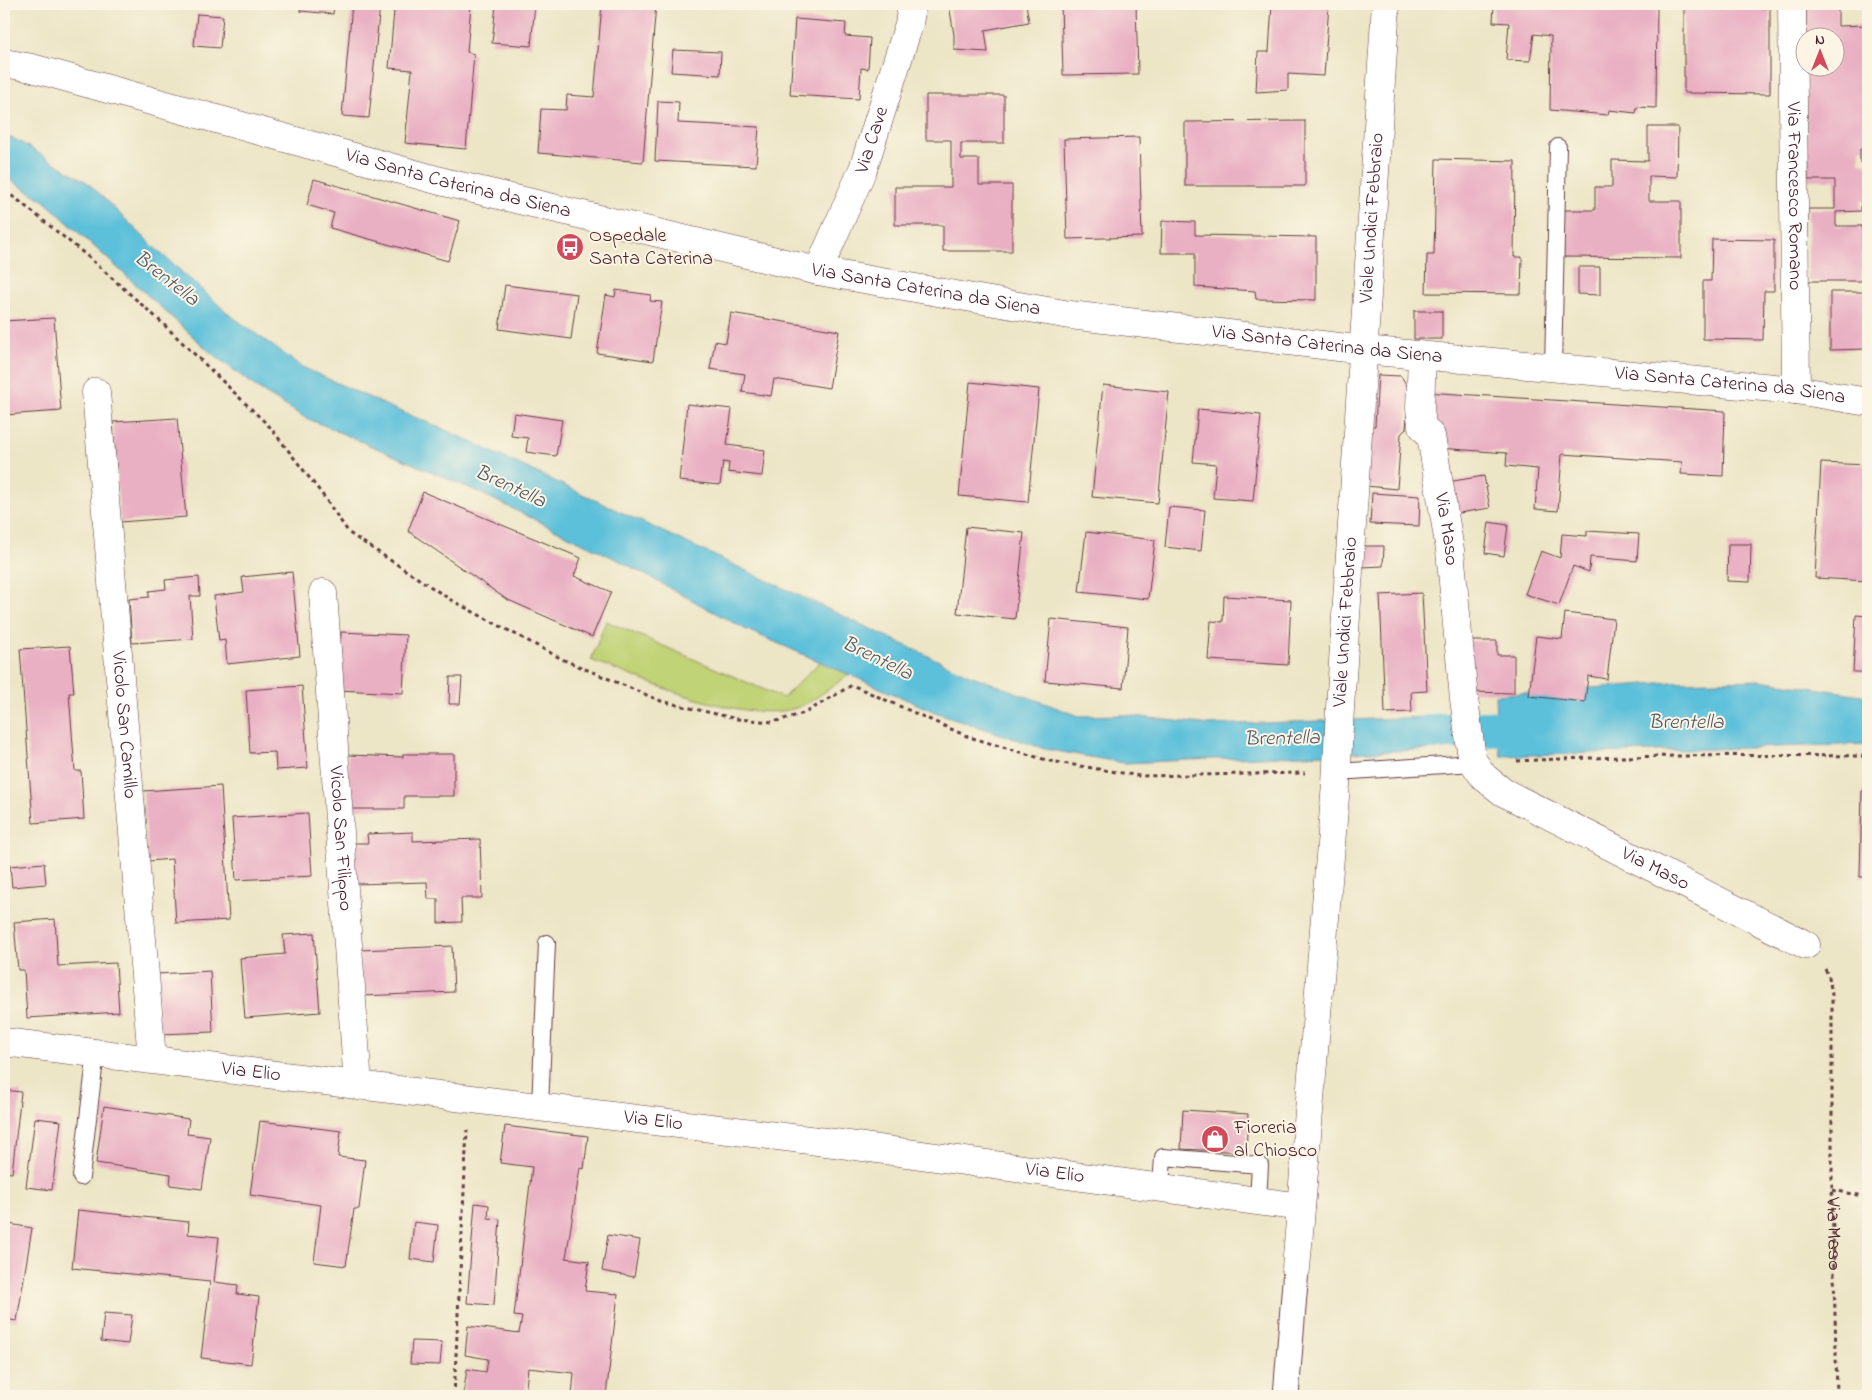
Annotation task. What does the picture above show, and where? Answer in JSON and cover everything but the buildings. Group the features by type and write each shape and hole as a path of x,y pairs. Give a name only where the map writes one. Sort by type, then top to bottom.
{"street":[{"name":"Via Cave","path":"818,271 863,169 909,24 912,4"},
{"name":"Viale Undici Febbraio","path":"1296,1269 1337,766 1386,4"},
{"name":"Via Francesco Romano","path":"1792,4 1796,390"},
{"name":"Via Santa Caterina da Siena","path":"4,63 32,68 444,182 818,271 1070,315 1422,356 1796,390 1868,402"},
{"name":"Via Maso","path":"1422,356 1420,408 1422,426 1431,436 1450,550 1464,698 1472,757 1484,777 1503,792 1806,945"},
{"name":"Vicolo San Camillo","path":"96,392 152,1059"},
{"name":"Vicolo San Filippo","path":"323,593 358,1086"},
{"name":"Via Elio","path":"4,1042 834,1143 1301,1207"},
{"path":"1286,1396 1296,1269"}],"lane":[{"path":"1553,368 1558,147"},
{"path":"1337,766 1472,757"},
{"path":"540,1107 547,943"},
{"path":"81,1176 96,1052"}],"path":[{"path":"4,193 14,197 94,262 158,319 270,427 322,494 349,533 451,600 564,660 661,701 736,719 773,722 805,713 852,685 969,737 1050,762 1140,776 1337,766"},
{"path":"1472,757 1868,756"},
{"name":"Via Maso","path":"1806,945 1820,959 1829,977 1832,995 1832,1190 1837,1396"},
{"path":"454,1396 469,1099"},
{"path":"1832,1190 1868,1198"}],"green space":[{"path":"606,621 783,698 825,657 853,672 819,696 799,707 777,712 751,711 723,706 665,688 591,660"}],"water":[{"path":"4,135 20,142 87,182 156,249 230,315 302,367 439,427 967,674 1079,716 1125,715 1210,725 1456,716 1460,748 1124,763 1045,749 935,712 745,629 622,562 474,490 304,417 260,390 210,352 43,200 4,176"},
{"path":"1760,680 1868,696 1868,744 1501,756 1497,738 1495,695 1673,682"}],"waterway":[{"name":"Brentella","path":"1431,732 1545,726"}],"place":[{"name":"Ospedale Santa Caterina","path":"570,247"},
{"name":"Fioreria al Chiosco","path":"1215,1139"}]}
